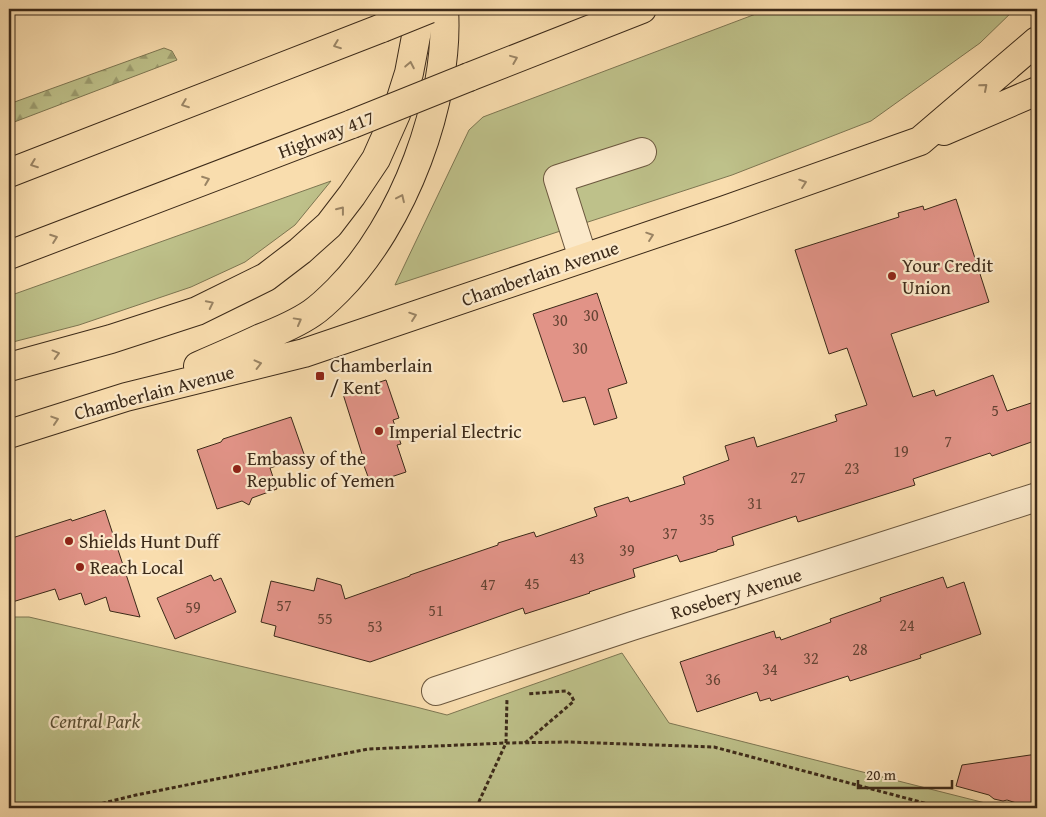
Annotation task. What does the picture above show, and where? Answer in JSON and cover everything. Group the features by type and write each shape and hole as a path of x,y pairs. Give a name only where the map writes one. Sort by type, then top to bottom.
{"main road":[{"path":"9,367 111,339 197,311 266,277 300,251 329,225 376,159 396,114 410,65 417,31 416,9"},
{"path":"9,173 429,9"},
{"path":"126,397 294,324 314,312 350,278 384,230 400,201 415,166 428,128 438,89 444,51 444,9"},
{"name":"Highway 417","path":"9,255 352,124 642,9"},
{"name":"Chamberlain Avenue","path":"9,434 126,397 304,353 725,210 920,141 1037,41"},
{"path":"920,141 1037,91"}],"street":[{"path":"583,258 558,180 642,152"},
{"name":"Rosebery Avenue","path":"436,691 632,626 1037,497"}],"path":[{"path":"524,695 566,691 574,701 524,744"},
{"path":"476,808 506,743 506,696 515,695"},
{"path":"83,808 136,795 368,749 569,742 714,748 944,808"}],"green space":[{"path":"769,9 1015,9 980,43 871,121 732,175 395,285 469,130 483,117"},
{"path":"164,48 172,51 177,60 9,124 9,104"},
{"path":"331,181 295,225 245,262 191,287 79,325 9,343 9,296"},
{"name":"Central Park","path":"9,617 29,617 447,715 622,653 669,723 1005,808 9,808"}],"building":[{"path":"956,199 989,302 891,334 913,397 934,390 936,396 993,375 1007,411 1037,401 1037,440 992,456 990,453 913,479 915,485 798,522 796,516 732,537 734,545 717,551 680,562 677,555 633,569 635,577 590,593 525,614 523,608 370,662 274,636 276,626 261,622 271,581 314,591 317,578 341,585 345,599 498,545 498,543 534,532 536,537 597,516 594,508 628,497 630,502 685,484 683,477 729,460 725,446 754,437 757,447 837,421 835,415 867,405 847,348 829,354 795,250 899,217 898,213 923,206 924,210"},
{"path":"597,293 627,383 608,389 617,418 594,425 585,397 563,402 533,314"},
{"name":"Imperial Electric","path":"386,380 399,418 393,420 401,444 397,445 406,472 370,482 360,455 362,454 343,394"},
{"name":"Embassy of the Republic of Yemen","path":"291,417 305,457 270,468 277,489 252,498 249,505 242,501 217,509 197,450 221,442 223,439"},
{"path":"105,510 140,617 110,611 106,597 85,605 81,593 59,600 55,589 9,603 9,539"},
{"path":"211,575 214,581 221,578 236,612 175,639 157,598"},
{"path":"943,577 947,588 964,582 981,634 920,655 921,658 850,681 848,676 771,701 770,698 760,701 757,692 697,712 680,662 774,631 776,638 780,637 781,640 831,622 830,619 881,601 880,598"},
{"path":"1037,754 1037,808 1007,800 994,799 989,795 956,786 962,765"}],"place":[{"name":"Your Credit Union","path":"892,276"},
{"name":"Chamberlain / Kent","path":"320,376"},
{"name":"Imperial Electric","path":"379,431"},
{"name":"Embassy of the Republic of Yemen","path":"237,469"},
{"name":"Shields Hunt Duff","path":"69,541"},
{"name":"Reach Local","path":"80,567"}]}
